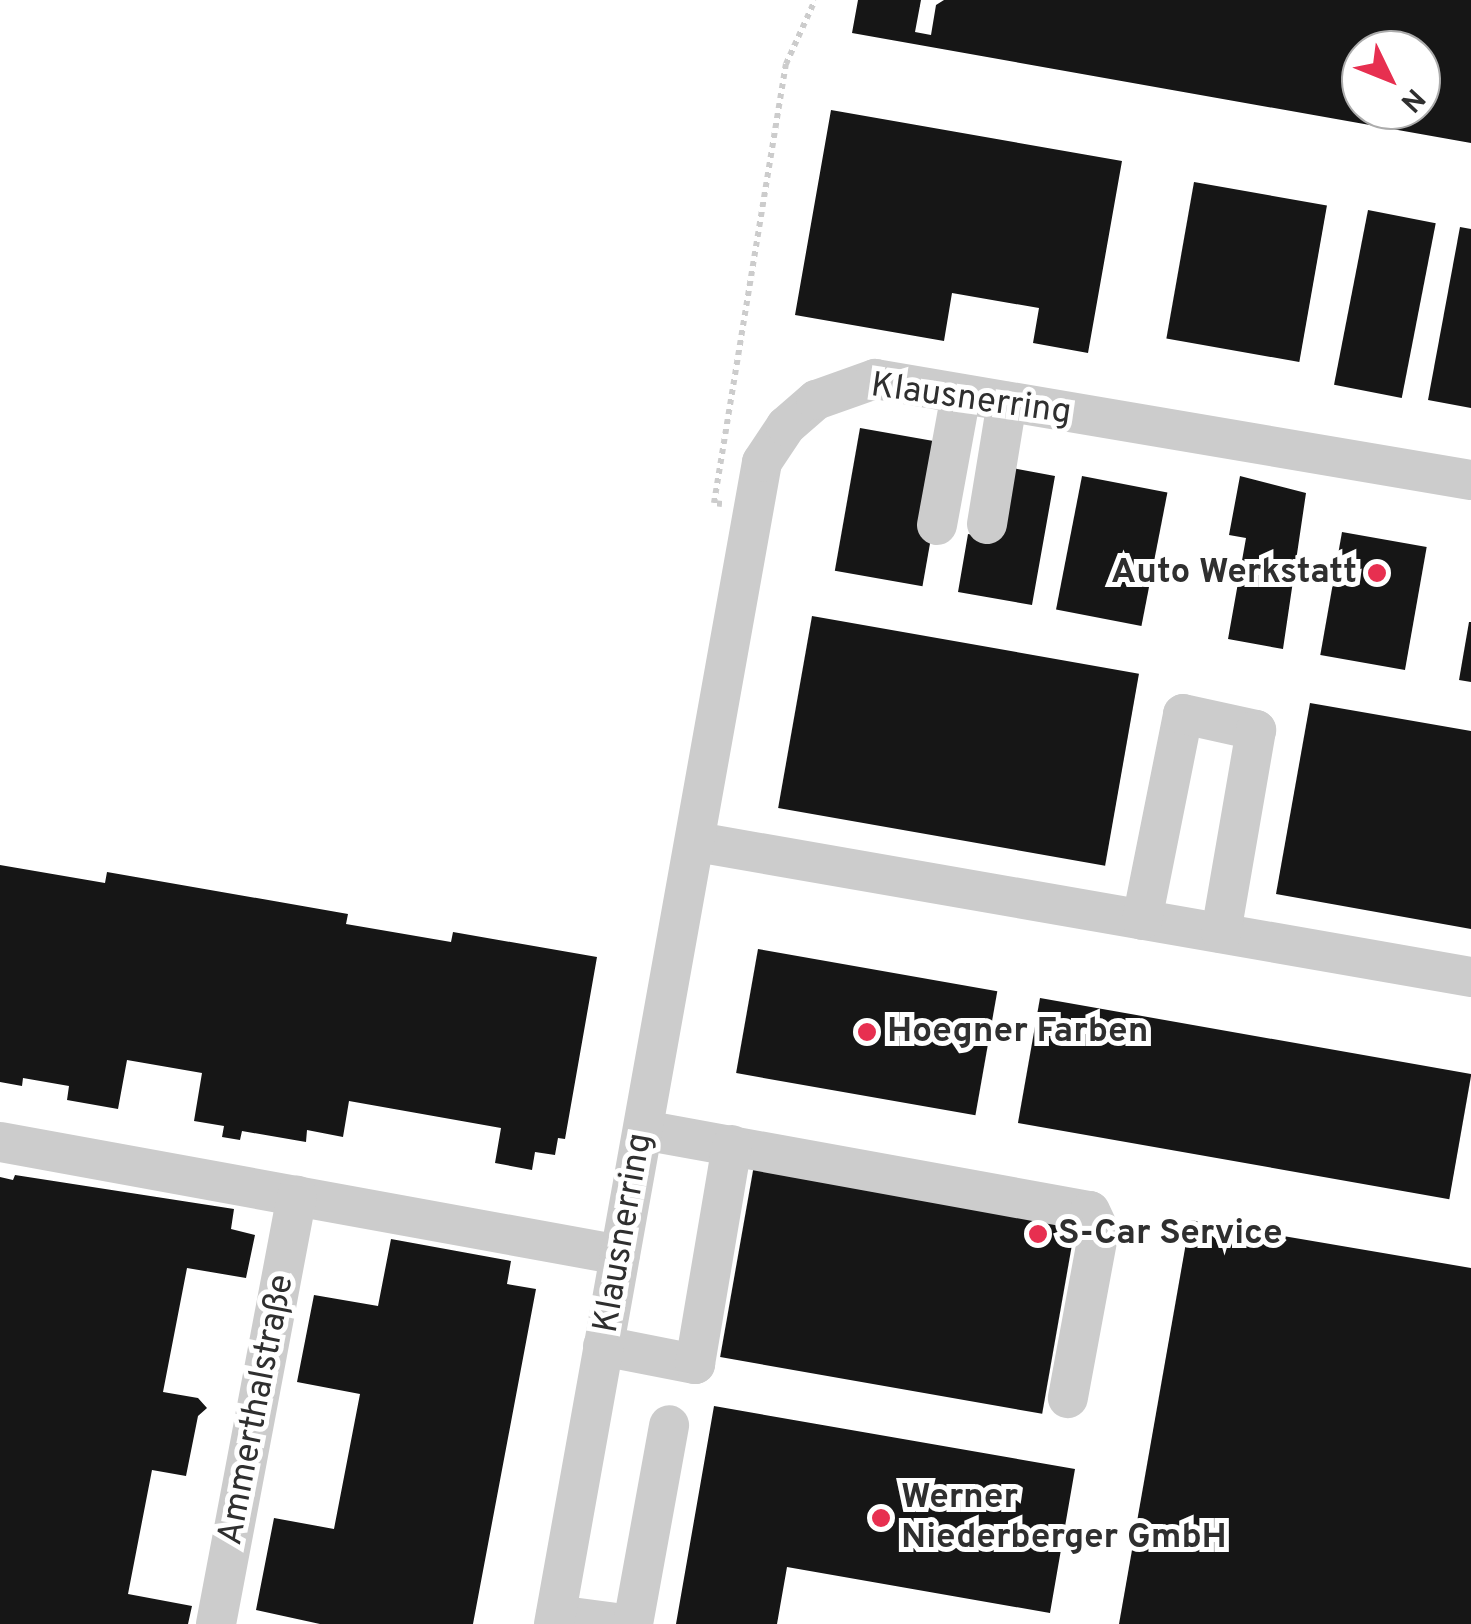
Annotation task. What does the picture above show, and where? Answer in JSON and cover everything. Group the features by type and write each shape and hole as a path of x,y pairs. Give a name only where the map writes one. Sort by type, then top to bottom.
{"street":[{"name":"Klausnerring","path":"555,1619 762,462 786,426 816,400 875,380 1471,480"},
{"path":"938,524 960,394"},
{"path":"987,524 1006,402"},
{"path":"1142,920 1183,714 1256,730 1221,933"},
{"path":"697,842 1471,977"},
{"path":"643,1130 1090,1211 1100,1230 1068,1398"},
{"path":"0,1142 620,1255"},
{"path":"604,1346 695,1364 732,1146"},
{"name":"Ammerthalstraße","path":"216,1624 297,1196"},
{"path":"633,1624 669,1425"},
{"path":"555,1619 624,1624"}],"path":[{"path":"755,506 714,504 786,64 815,0"}],"building":[{"path":"858,0 921,0 915,32 931,35 936,5 944,0 1471,0 1471,143 1398,130 1441,130 1441,30 1341,30 1341,120 852,33"},
{"path":"831,110 1122,161 1088,353 1033,343 1039,308 952,293 944,341 795,315"},
{"path":"1194,182 1327,205 1299,362 1166,339"},
{"path":"1368,210 1436,223 1402,398 1334,385"},
{"path":"1460,227 1471,229 1471,408 1428,400"},
{"path":"860,428 948,443 922,586 835,571"},
{"path":"1012,468 1055,476 1032,605 958,592 968,534 994,539"},
{"path":"1082,476 1167,493 1141,626 1056,610"},
{"path":"1240,476 1306,493 1283,649 1228,639 1246,538 1229,535"},
{"path":"1342,532 1427,547 1405,670 1320,655"},
{"path":"812,616 1139,674 1105,866 778,808"},
{"path":"1471,622 1471,682 1459,680"},
{"path":"1310,703 1471,731 1471,929 1276,894"},
{"path":"0,865 105,883 107,872 348,914 346,924 451,942 453,932 597,957 565,1139 558,1138 555,1155 535,1152 532,1170 495,1163 501,1128 349,1101 343,1137 307,1130 306,1142 242,1131 240,1140 222,1137 224,1126 194,1121 202,1073 127,1060 118,1109 67,1100 69,1086 23,1078 22,1086 0,1082"},
{"name":"Hoegner Farben","path":"758,949 997,991 975,1115 736,1073"},
{"path":"1040,998 1471,1074 1449,1199 1018,1123"},
{"path":"754,1165 1076,1222 1042,1414 720,1357"},
{"path":"15,1175 234,1209 231,1229 255,1235 246,1278 187,1268 163,1392 198,1398 207,1408 198,1416 186,1476 152,1470 128,1594 192,1606 188,1624 0,1624 0,1177 13,1180"},
{"path":"1190,1220 1471,1268 1471,1624 1119,1624"},
{"path":"391,1239 511,1261 507,1284 536,1289 473,1624 320,1624 256,1610 274,1518 334,1529 360,1394 297,1382 314,1295 378,1306"},
{"name":"Werner Niederberger GmbH","path":"714,1406 1075,1469 1050,1613 787,1567 777,1624 676,1624"}],"place":[{"name":"Auto Werkstatt","path":"1377,573"},
{"name":"Hoegner Farben","path":"867,1032"},
{"name":"S-Car Service","path":"1038,1234"},
{"name":"Werner Niederberger GmbH","path":"881,1518"}]}
